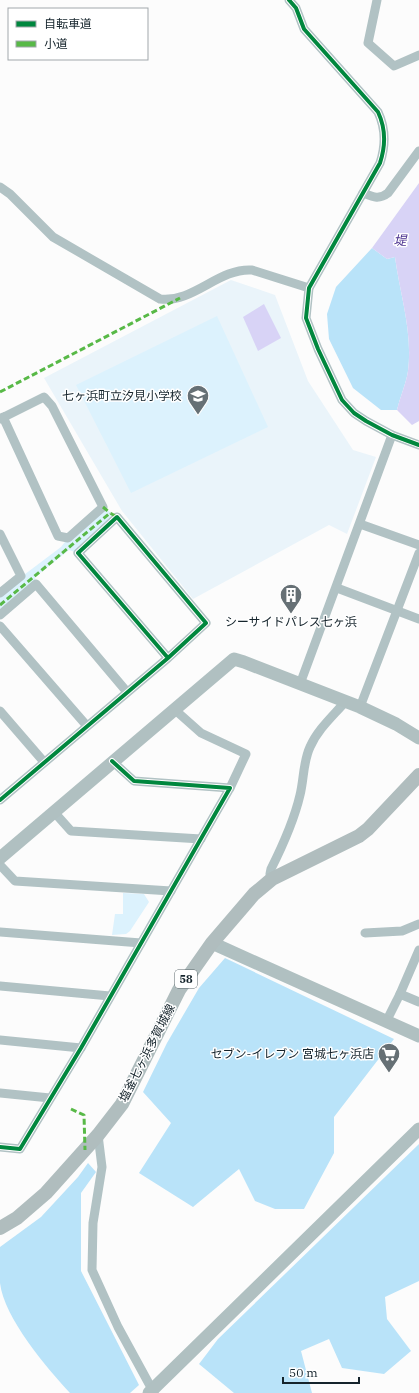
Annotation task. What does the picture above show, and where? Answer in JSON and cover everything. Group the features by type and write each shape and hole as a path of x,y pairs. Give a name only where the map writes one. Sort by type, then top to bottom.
{"main road":[{"name":"塩釜七ヶ浜多賀城線","path":"0,1228 17,1218 46,1193 98,1136 122,1104 179,990 212,943 254,894 272,879 359,836 368,829 419,775"}],"street":[{"path":"377,0 368,43 394,66 419,55"},
{"path":"294,1 304,29 378,112 384,126 384,152 380,163 309,288 306,302 308,323 318,349 342,400 354,413 392,435 419,445"},
{"path":"363,193 375,198 383,197 388,193 419,151"},
{"path":"0,187 10,194 53,236 160,299 169,300 180,298 230,272 243,270 252,270 309,288"},
{"path":"44,397 52,406 103,508 68,538 58,536 2,418 44,397"},
{"path":"300,684 337,588 392,435"},
{"path":"0,800 168,658 206,623 117,517 78,553 168,658"},
{"path":"360,524 419,545"},
{"path":"0,534 21,576 0,593"},
{"path":"360,708 419,553"},
{"path":"0,615 36,584 127,692"},
{"path":"337,588 419,619"},
{"path":"0,626 87,726"},
{"path":"0,858 112,761 234,659 360,708 396,724 419,738"},
{"path":"272,879 270,874 271,869 291,825 300,794 309,748 318,732 345,702"},
{"path":"0,1147 20,1148 81,1048 201,839 230,788 246,754 201,733 174,709"},
{"path":"0,711 44,762"},
{"path":"112,761 134,781 230,788"},
{"path":"54,812 71,831 201,839"},
{"path":"0,866 15,880 171,891"},
{"path":"365,933 402,932 419,924"},
{"path":"0,932 141,943"},
{"path":"212,943 419,1036"},
{"path":"386,1022 419,950"},
{"path":"0,986 110,996"},
{"path":"400,994 419,1002"},
{"path":"0,1040 81,1048"},
{"path":"0,1093 50,1098"},
{"path":"98,1136 102,1168 97,1187 93,1223 92,1270 118,1327 152,1392 419,1129"}],"shaded area":[{"path":"372,248 387,259 395,257 405,314 409,342 408,371 397,410 381,410 353,388 329,339 327,314 336,287"},
{"name":"七ヶ浜町立汐見小学校","path":"231,280 275,295 308,381 353,450 376,457 347,534 329,525 193,599 122,511 44,378"},
{"path":"217,316 268,427 131,493 76,385"},
{"path":"103,507 117,517 78,553 69,550 35,577 36,584 0,615 0,593 61,547 68,538"},
{"path":"123,893 144,894 149,902 130,931 126,934 112,935 115,914 123,914"},
{"path":"225,958 394,1039 334,1117 334,1153 304,1209 275,1209 255,1201 239,1169 193,1207 139,1173 171,1123 143,1092 167,1043 199,988"},
{"path":"419,1144 419,1281 385,1297 387,1319 411,1351 384,1374 342,1368 329,1339 301,1351 312,1393 234,1393 199,1364 218,1339"},
{"path":"88,1163 96,1172 81,1193 81,1271 139,1385 130,1393 70,1393 50,1370 18,1327 3,1297 0,1283 0,1247 41,1217 78,1177"}],"water":[{"name":"堤","path":"419,183 419,421 412,425 397,410 408,371 409,342 395,257 387,259 372,248"},
{"path":"264,304 281,338 258,351 243,317"}],"marked path":[{"path":"0,392 180,298"},
{"path":"103,507 110,513"},
{"path":"0,605 110,513 117,517"},
{"path":"71,1109 84,1115 85,1150"}],"cycle path":[{"path":"289,0 296,8 304,29 378,112 384,131 384,143 380,163 309,288 306,318 318,349 342,400 354,413 366,421 392,435 419,445"},
{"path":"0,800 168,658 206,623 117,517 78,553 168,658"},
{"path":"0,1147 20,1149 81,1048 230,788 134,781 112,761"}],"place":[{"name":"七ヶ浜町立汐見小学校","path":"198,416"},
{"name":"シーサイドパレス七ヶ浜","path":"291,614"},
{"name":"セブン-イレブン 宮城七ヶ浜店","path":"389,1074"}]}
